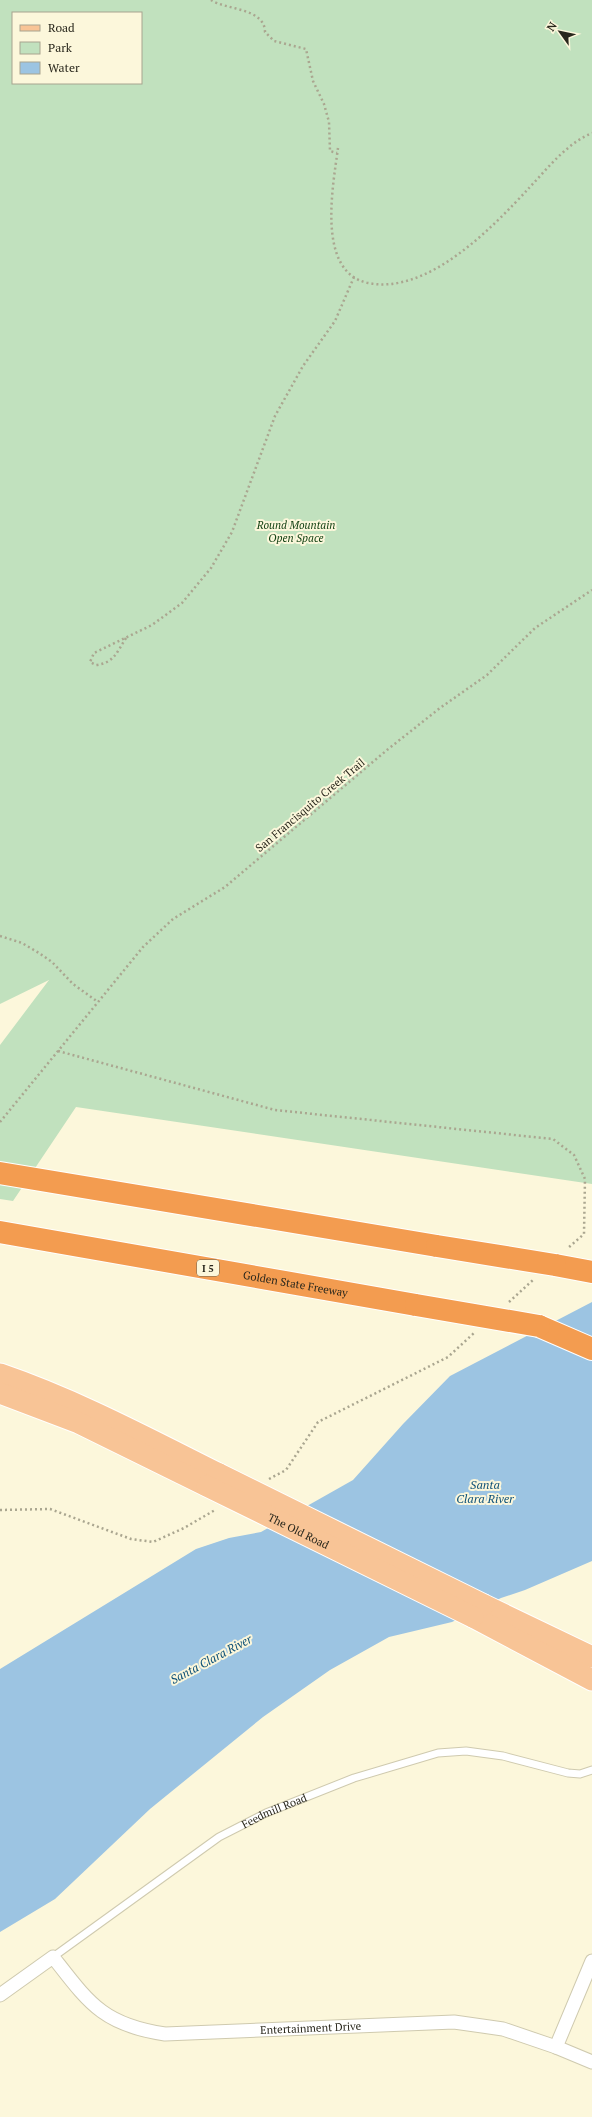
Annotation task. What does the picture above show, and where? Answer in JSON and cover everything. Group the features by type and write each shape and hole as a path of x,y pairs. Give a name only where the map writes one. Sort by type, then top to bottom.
{"highway":[{"path":"0,1173 592,1272"},
{"name":"Golden State Freeway","path":"0,1232 592,1334"},
{"path":"555,1265 592,1268"},
{"name":"I 5","path":"539,1326 592,1349"}],"main road":[{"name":"The Old Road","path":"0,1374 31,1385 88,1410 213,1480 479,1611 592,1657"},
{"name":"The Old Road","path":"0,1392 79,1423 213,1480"},
{"name":"The Old Road","path":"479,1611 592,1680"}],"street":[{"name":"Feedmill Road","path":"0,1995 53,1957"},
{"name":"Entertainment Drive","path":"53,1957 86,2000 103,2014 121,2024 142,2031 165,2034 454,2022 503,2029 556,2047 592,2062"},
{"path":"556,2047 592,1961"}],"lane":[{"name":"Feedmill Road","path":"53,1957 219,1837 266,1813 354,1778 438,1754 466,1751 503,1756 568,1773 580,1774 592,1770"}],"path":[{"path":"211,0 224,7 244,10 251,13 261,21 265,27 265,32 274,41 306,49 313,81 324,104 329,122 330,151 337,153"},
{"path":"338,148 331,209 333,242 341,264 354,277 363,282 379,285 416,278 449,261 505,214 564,151 592,132"},
{"path":"126,638 116,654 107,664 96,665 90,662 94,653 126,638 152,626 182,603 211,568 232,532 275,416 303,366 335,321 354,277"},
{"name":"San Francisquito Creek Trail","path":"0,1122 143,947 173,919 225,887 388,750 440,708 487,675 535,628 592,590"},
{"path":"0,936 22,943 39,953 52,962 73,984 98,1002"}],"green space":[{"name":"Round Mountain Open Space","path":"0,0 592,0 592,1184 76,1107 13,1201 0,1199 0,1045 49,980 0,1004"}],"water":[{"name":"Santa Clara River","path":"592,1302 592,1561 525,1590 501,1598 452,1622 389,1637 330,1670 263,1717 150,1809 55,1899 0,1932 0,1669 196,1549 229,1538 261,1532 353,1480 403,1424 450,1376"}]}
